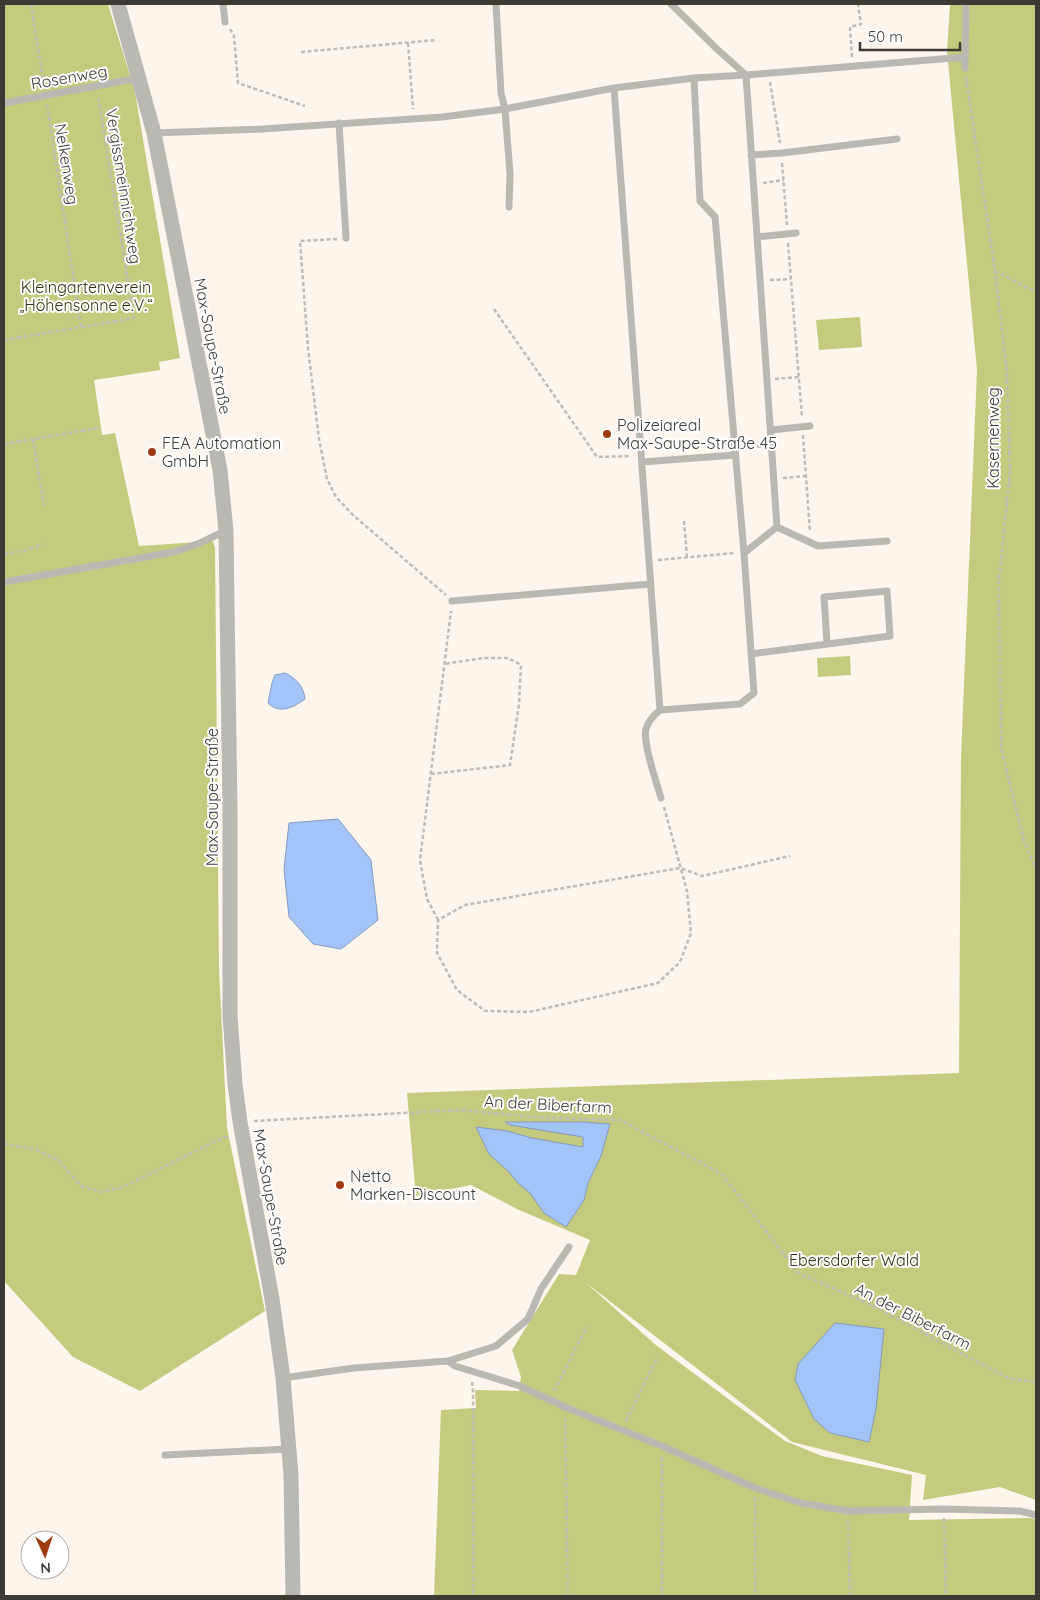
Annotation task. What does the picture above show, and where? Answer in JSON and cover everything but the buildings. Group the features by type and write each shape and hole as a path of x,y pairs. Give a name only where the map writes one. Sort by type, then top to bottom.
{"street":[{"name":"Max-Saupe-Straße","path":"118,4 154,133 220,470 226,531 230,812 230,1016 241,1126 272,1299 283,1378 291,1476 293,1596"}],"lane":[{"path":"223,4 225,22"},
{"path":"496,4 510,174 509,207"},
{"path":"671,4 746,75 777,527"},
{"path":"965,68 966,4"},
{"path":"154,133 262,129 505,110 614,88 694,78 964,57"},
{"name":"Rosenweg","path":"4,102 140,78"},
{"path":"661,798 648,750 645,730 653,716 660,710 740,704 754,693 715,217 700,201 694,78"},
{"path":"614,88 660,710"},
{"path":"339,123 346,238"},
{"path":"751,155 782,154 897,139"},
{"path":"756,237 796,233"},
{"path":"771,430 806,427"},
{"path":"642,462 735,455"},
{"path":"744,553 777,527"},
{"path":"777,527 818,546 887,541"},
{"path":"4,582 174,552 226,531"},
{"path":"452,601 650,584"},
{"path":"751,654 890,636 887,591 824,597 827,643"},
{"path":"283,1378 354,1368 448,1360 496,1346 528,1320 541,1289 569,1247"},
{"path":"448,1360 455,1366 520,1386 755,1488 801,1502 848,1511 943,1509 1020,1511 1036,1515"},
{"path":"166,1455 289,1449"}],"path":[{"name":"Nelkenweg","path":"30,4 80,327"},
{"path":"853,66 850,27 861,24 858,4"},
{"path":"225,22 234,36 238,84 306,106"},
{"path":"301,52 436,40"},
{"path":"408,43 414,118"},
{"name":"Kasernenweg","path":"965,68 988,234 995,271 1007,372 1010,473 999,579 1002,748 1024,841 1036,869"},
{"path":"768,73 782,154 799,376 806,427 806,476 810,532 806,542"},
{"name":"Vergissmeinnichtweg","path":"80,327 134,318 96,87"},
{"path":"753,184 784,180"},
{"path":"346,238 300,241 308,348 319,439 327,480 336,497 354,516 452,601 420,860 427,899 438,920 437,953 457,990 485,1011 529,1012 658,983 680,962 691,933 687,891 661,798"},
{"path":"995,271 1036,292"},
{"path":"760,281 791,279"},
{"path":"494,309 597,457 613,457"},
{"path":"4,340 80,327"},
{"path":"767,380 799,376"},
{"path":"4,444 98,428"},
{"path":"33,439 44,506"},
{"path":"774,479 806,476"},
{"path":"684,522 687,558"},
{"path":"4,554 27,550 43,544"},
{"path":"648,560 744,553"},
{"path":"431,774 510,765 519,704 521,665 508,658 483,658 444,664"},
{"path":"438,920 465,904 680,868 702,876 790,856"},
{"name":"An der Biberfarm","path":"4,1144 35,1149 59,1161 81,1186 101,1192 123,1187 216,1141 241,1126 459,1110 546,1118 620,1120 722,1174 798,1273 867,1303 1010,1379 1036,1382"},
{"path":"550,1399 587,1326"},
{"path":"622,1430 658,1356"},
{"path":"470,1370 473,1391 473,1596"},
{"path":"565,1407 568,1596"},
{"path":"662,1446 662,1596"},
{"path":"755,1488 755,1596"},
{"path":"943,1509 946,1596"},
{"path":"848,1511 850,1596"}],"green space":[{"name":"Kleingartenverein „Höhensonne e.V.“","path":"4,4 108,4 135,92 180,358 159,362 160,370 94,380 102,435 115,433 139,546 213,541 215,548 219,969 227,1128 265,1311 140,1391 73,1357 4,1281"},
{"name":"Ebersdorfer Wald","path":"950,4 1036,4 1036,1500 1000,1487 923,1500 926,1475 792,1442 585,1282 657,1346 785,1441 822,1456 912,1475 909,1520 1032,1518 1036,1520 1036,1596 434,1596 441,1410 476,1408 475,1390 519,1391 521,1377 512,1350 559,1274 576,1275 590,1240 519,1210 471,1185 416,1196 407,1093 959,1073 961,757 977,370 947,51"},
{"path":"860,317 862,347 819,350 816,320"},
{"path":"850,656 851,675 818,677 817,658"}],"water":[{"path":"285,673 299,683 305,699 292,707 277,709 268,703 272,683 275,675"},
{"path":"338,819 371,860 378,920 341,949 313,944 289,917 284,869 289,823"},
{"path":"505,1122 585,1122 610,1124 601,1156 588,1183 584,1200 566,1227 544,1213 530,1193 489,1154 476,1127 507,1131 532,1138 583,1147 583,1137 510,1125"},
{"path":"835,1323 884,1329 876,1409 869,1442 830,1433 814,1419 795,1380 798,1364"}],"place":[{"name":"Polizeiareal Max-Saupe-Straße 45","path":"607,434"},
{"name":"FEA Automation GmbH","path":"152,452"},
{"name":"Netto Marken-Discount","path":"340,1185"}]}
